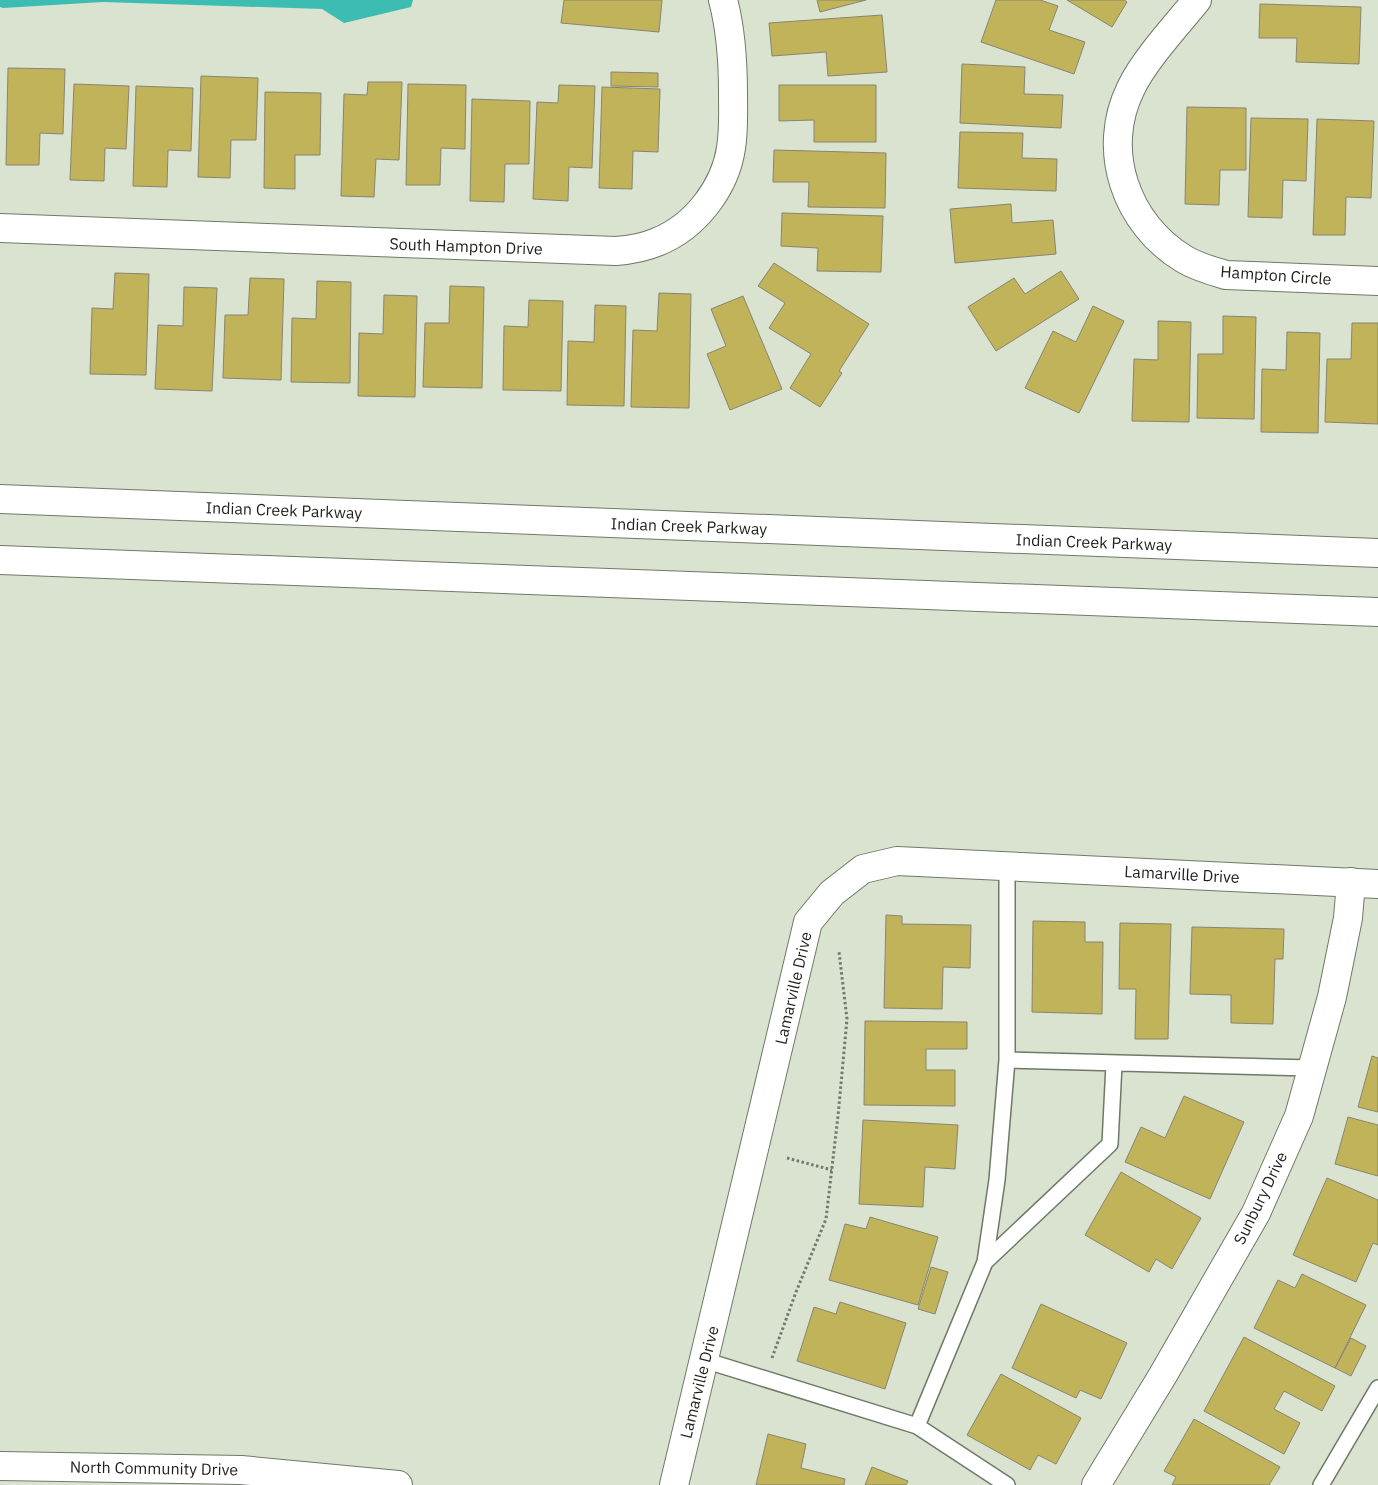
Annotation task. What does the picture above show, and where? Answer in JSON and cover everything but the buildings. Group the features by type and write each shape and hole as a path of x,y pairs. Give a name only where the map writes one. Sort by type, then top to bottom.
{"street":[{"name":"South Hampton Drive","path":"0,228 616,251 637,249 657,242 676,232 694,219 717,189 725,170 731,149 733,127 733,66 723,0"},
{"name":"Hampton Circle","path":"1197,0 1142,69 1131,88 1123,109 1118,131 1119,160 1127,195 1137,215 1150,232 1167,248 1185,260 1205,269 1226,275 1378,281"},
{"name":"Indian Creek Parkway","path":"0,499 1378,553"},
{"path":"0,560 1378,612"},
{"name":"Lamarville Drive","path":"674,1485 808,922 832,893 863,869 897,861 1378,884"},
{"name":"Sunbury Drive","path":"1096,1485 1163,1375 1256,1213 1299,1116 1332,997 1346,927 1351,882"},
{"name":"North Community Drive","path":"0,1466 31,1476 241,1470 398,1485"}],"lane":[{"path":"917,1426 985,1262 997,1180 1006,1060 1006,865"},
{"path":"1006,1060 1312,1068"},
{"path":"985,1262 1110,1144 1114,1064"},
{"path":"704,1360 917,1426 1007,1485"},
{"path":"1321,1485 1378,1388"}],"path":[{"path":"765,1378 796,1292 826,1219 847,1019 839,952"},
{"path":"787,1158 832,1170"}],"water":[{"path":"0,0 413,0 411,7 344,23 322,9 103,2 3,8 0,7"}]}
